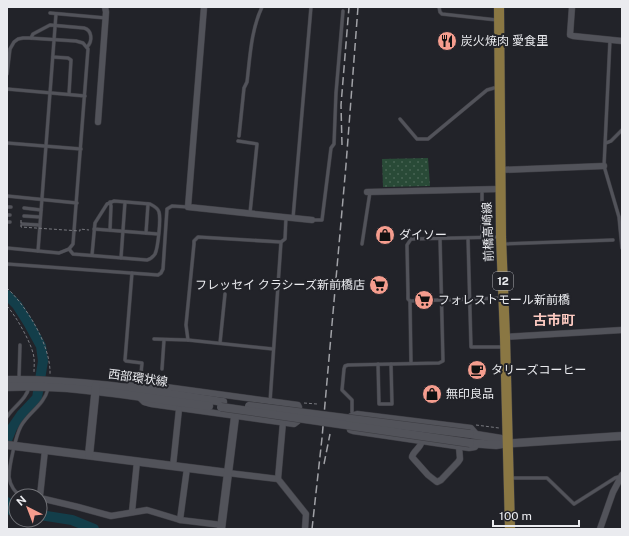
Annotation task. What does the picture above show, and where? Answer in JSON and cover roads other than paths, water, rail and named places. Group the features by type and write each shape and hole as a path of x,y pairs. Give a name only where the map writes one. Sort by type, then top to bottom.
{"main road":[{"name":"前橋高崎線","path":"498,7 501,240 510,529"}],"street":[{"path":"98,122 106,18 105,7"},
{"path":"204,7 188,207 312,220"},
{"path":"572,7 570,35 622,40"},
{"path":"500,170 604,166"},
{"path":"369,192 500,189"},
{"path":"505,342 622,330"},
{"path":"7,380 19,383 33,383"},
{"path":"7,387 19,383"},
{"name":"西部環状線","path":"33,383 124,388 222,405"},
{"path":"124,388 129,385 140,384 299,406 297,422 294,424 179,409 148,403 139,397"},
{"path":"89,455 96,387"},
{"name":"西部環状線","path":"96,387 139,397 222,405"},
{"path":"222,405 474,434 501,439 508,444"},
{"path":"222,405 474,444 496,445 622,436"},
{"path":"173,466 179,409"},
{"path":"474,434 471,428 357,414 353,414 351,416 350,430 353,431 459,447 471,448 474,444"},
{"path":"48,499 110,516 147,510 180,520 222,527 235,417"},
{"path":"283,422 278,479 306,514 305,529"},
{"path":"422,441 421,446 412,457 428,475 437,482 441,480 460,459 459,447"},
{"path":"12,445 278,479"},
{"path":"41,488 45,450"},
{"path":"132,512 137,461"},
{"path":"180,520 187,468"},
{"path":"600,529 613,492 621,477"}],"lane":[{"path":"239,136 244,88 247,82 252,40 262,7"},
{"path":"270,402 281,242 285,239 290,217 311,7"},
{"path":"439,7 442,14 499,20"},
{"path":"312,220 322,220 331,148 334,144 334,116 343,11"},
{"path":"50,13 106,18"},
{"path":"38,251 56,14"},
{"path":"31,38 33,34 50,25 88,29 90,32 90,44 87,47"},
{"path":"7,74 9,52 12,45 21,38 80,42 87,47 89,54 74,242 69,250 59,253 7,248"},
{"path":"610,39 604,166 619,217 622,248"},
{"path":"53,57 68,58 71,60 69,94"},
{"path":"400,119 417,139 428,139 487,90 499,88"},
{"path":"7,90 85,96"},
{"path":"606,143 611,141 622,130"},
{"path":"238,141 257,144 250,214"},
{"path":"7,143 81,149"},
{"path":"482,189 482,237"},
{"path":"362,244 369,192"},
{"path":"7,196 77,203"},
{"path":"69,250 73,254 148,260 152,258 156,251 159,212 154,206 148,204 110,202 105,205 97,219 94,229 92,255"},
{"path":"110,202 110,230"},
{"path":"121,258 125,202"},
{"path":"146,233 148,204"},
{"path":"7,264 132,274 160,274 162,269 167,209 172,206 188,207"},
{"path":"24,208 41,210"},
{"path":"24,216 40,217"},
{"path":"22,222 40,225"},
{"path":"94,229 158,234"},
{"path":"411,363 410,301 408,299 408,243 412,239 482,237 501,240 613,240"},
{"path":"188,340 186,325 194,244 196,238 281,242"},
{"path":"353,414 352,400 342,390 345,367 348,365 439,363 443,361 440,238"},
{"path":"468,238 471,347 505,342"},
{"path":"132,274 125,360 142,363 140,384"},
{"path":"220,343 225,294"},
{"path":"410,301 503,298"},
{"path":"154,339 188,340 273,349"},
{"path":"162,369 164,340"},
{"path":"19,383 20,345"},
{"path":"378,364 379,404 392,404 391,364"},
{"path":"7,417 27,393 33,383"},
{"path":"13,488 10,477 12,445 26,418 43,401 49,384"},
{"path":"508,478 547,478 574,504 615,478 621,477"}],"waterway":[{"path":"7,295 17,305 29,324 41,346 43,361 37,398 21,415 12,428 7,440"},
{"path":"48,516 72,520 94,529"}],"railway":[{"path":"342,145 341,105 349,7"},
{"path":"312,529 322,438 358,7"},
{"path":"324,464 330,434"}],"place":[{"name":"炭火焼肉 愛食里","path":"447,41"},
{"name":"ダイソー","path":"385,235"},
{"name":"フレッセイ クラシーズ新前橋店","path":"379,285"},
{"name":"フォレストモール新前橋","path":"424,300"},
{"name":"タリーズコーヒー","path":"477,370"},
{"name":"無印良品","path":"432,394"}],"district":[{"name":"古市町","path":"554,320"}]}
